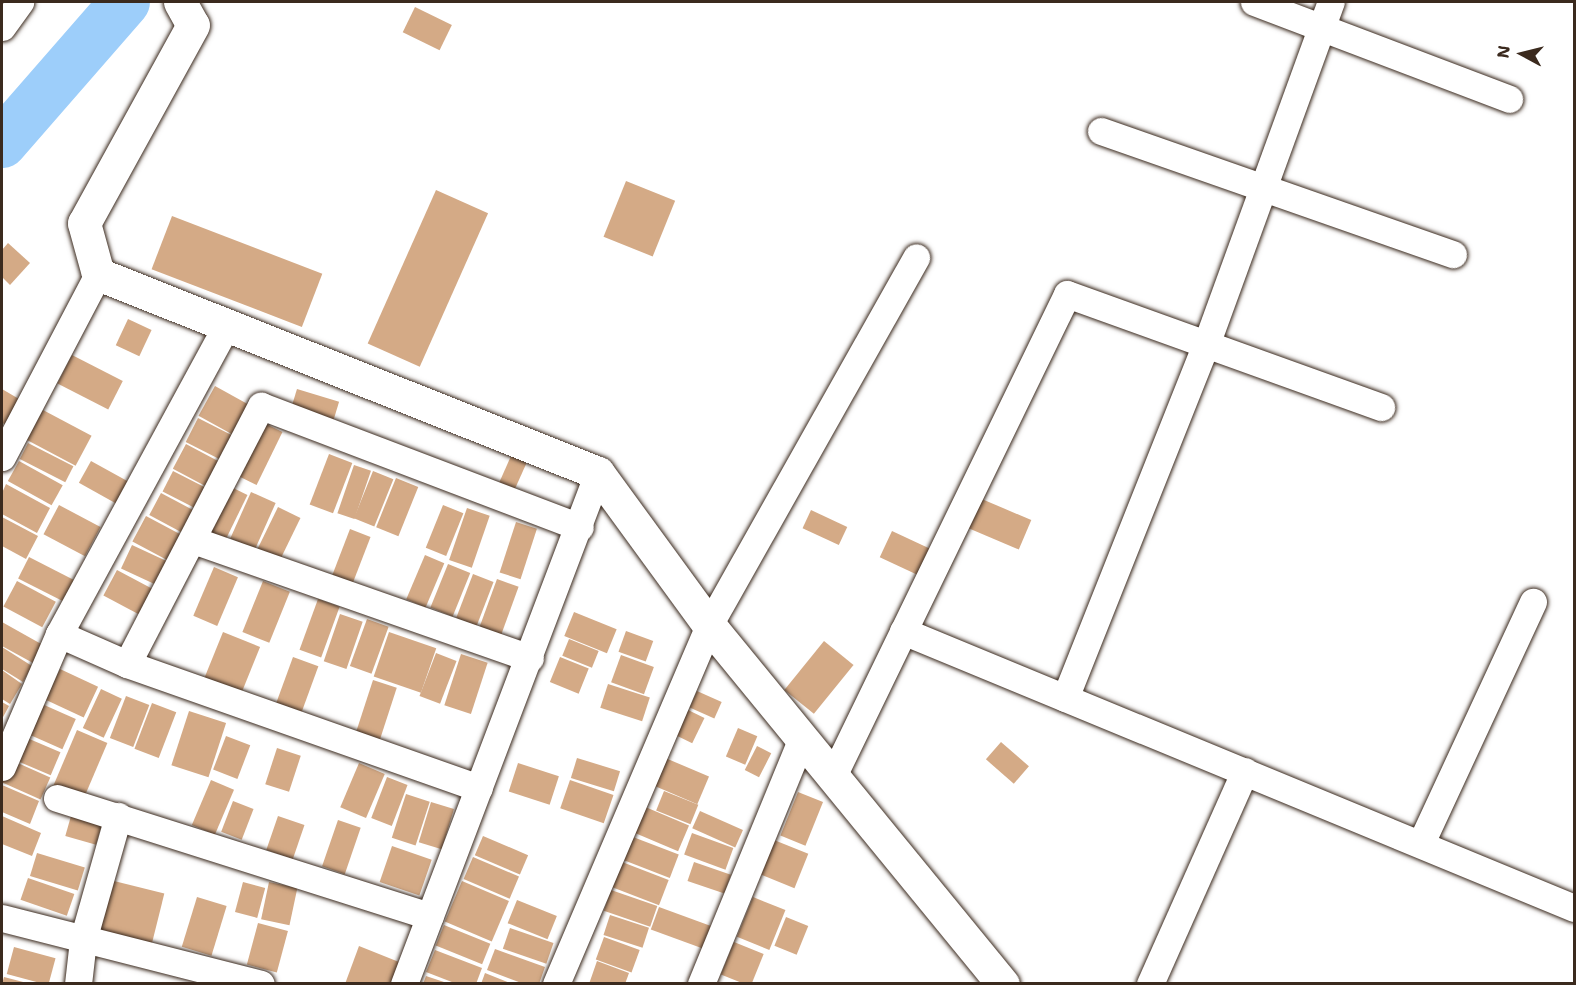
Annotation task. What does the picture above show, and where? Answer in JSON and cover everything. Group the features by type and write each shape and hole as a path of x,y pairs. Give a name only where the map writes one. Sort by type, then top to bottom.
{"main road":[{"path":"180,2 193,25 84,223 98,274 598,473 709,625 1003,984"}],"street":[{"path":"2,27 20,2"},
{"path":"1254,2 1326,13 1509,99"},
{"path":"1065,698 1207,342 1326,13"},
{"path":"1101,131 1453,254"},
{"path":"556,984 709,625 916,257"},
{"path":"2,457 98,274"},
{"path":"832,778 1067,294 1207,342 1381,407"},
{"path":"2,767 59,634 226,326"},
{"path":"127,664 261,405 580,527"},
{"path":"404,984 580,527 598,473"},
{"path":"193,540 530,658"},
{"path":"1421,843 1533,602"},
{"path":"903,631 1575,908"},
{"path":"59,634 127,664 479,788"},
{"path":"701,984 801,740"},
{"path":"1150,984 1245,771"},
{"path":"57,798 430,916"},
{"path":"78,984 83,940 118,816"},
{"path":"2,918 258,983"}],"building":[{"path":"415,7 452,25 440,50 403,32"},
{"path":"626,181 675,201 653,256 604,237"},
{"path":"436,190 488,213 420,367 368,343"},
{"path":"172,216 322,274 302,327 152,269"},
{"path":"8,243 30,263 10,285 2,277 2,250"},
{"path":"128,319 152,330 139,356 116,345"},
{"path":"72,355 123,381 108,409 57,384"},
{"path":"215,386 254,408 238,438 199,416"},
{"path":"2,389 19,399 5,424 2,423"},
{"path":"297,389 339,402 333,422 291,409"},
{"path":"43,410 92,436 76,466 27,440"},
{"path":"198,418 235,437 223,461 186,442"},
{"path":"260,421 282,432 257,485 234,474"},
{"path":"28,443 73,466 65,482 20,459"},
{"path":"186,444 222,463 209,488 173,469"},
{"path":"329,454 352,463 333,513 310,504"},
{"path":"511,456 527,463 513,493 498,486"},
{"path":"19,461 63,485 52,505 8,481"},
{"path":"91,461 129,482 116,504 79,483"},
{"path":"354,465 371,471 354,519 337,513"},
{"path":"173,471 208,489 197,509 163,491"},
{"path":"373,471 393,479 374,527 354,518"},
{"path":"396,478 418,487 398,536 376,527"},
{"path":"6,484 50,508 37,533 2,514 2,493"},
{"path":"225,484 247,495 225,541 203,530"},
{"path":"251,492 276,503 255,550 230,539"},
{"path":"161,493 195,511 183,533 149,515"},
{"path":"977,497 1031,520 1019,550 964,526"},
{"path":"59,505 100,527 85,556 44,534"},
{"path":"443,505 463,513 446,556 426,548"},
{"path":"278,507 300,518 280,560 257,549"},
{"path":"467,508 490,516 472,568 449,560"},
{"path":"811,510 847,527 839,545 803,528"},
{"path":"146,516 184,536 170,562 132,542"},
{"path":"2,517 38,536 26,559 2,546"},
{"path":"516,522 537,529 521,579 500,572"},
{"path":"350,529 371,537 352,586 331,578"},
{"path":"892,531 930,549 918,575 880,557"},
{"path":"132,545 166,561 155,585 121,569"},
{"path":"425,555 444,563 426,607 406,599"},
{"path":"29,557 74,580 64,602 18,578"},
{"path":"448,564 470,573 453,617 430,608"},
{"path":"214,567 238,577 217,626 193,616"},
{"path":"117,570 153,589 140,615 103,596"},
{"path":"473,574 494,582 477,626 456,618"},
{"path":"497,579 519,587 500,639 478,631"},
{"path":"17,581 56,602 42,627 3,607"},
{"path":"263,581 290,592 269,643 242,632"},
{"path":"318,599 340,607 321,658 300,650"},
{"path":"574,612 617,629 607,653 564,636"},
{"path":"340,614 363,622 346,669 324,661"},
{"path":"367,619 389,627 372,674 350,666"},
{"path":"2,622 43,645 33,663 2,646"},
{"path":"626,631 653,641 646,662 618,652"},
{"path":"223,632 260,647 240,697 203,682"},
{"path":"389,632 436,648 421,693 374,676"},
{"path":"569,639 599,651 592,668 562,656"},
{"path":"824,641 854,665 814,714 784,690"},
{"path":"2,647 32,666 23,682 2,669"},
{"path":"436,653 457,661 440,704 420,696"},
{"path":"461,654 488,663 471,714 444,705"},
{"path":"621,655 654,667 644,694 611,682"},
{"path":"293,657 318,666 301,715 275,706"},
{"path":"560,657 589,669 579,694 550,682"},
{"path":"60,669 98,687 84,718 46,700"},
{"path":"2,670 22,684 10,704 2,699"},
{"path":"373,680 397,688 378,745 354,737"},
{"path":"608,684 650,698 642,721 600,708"},
{"path":"101,689 122,699 104,738 83,728"},
{"path":"697,691 722,702 714,718 690,707"},
{"path":"126,696 149,705 133,747 110,738"},
{"path":"2,702 9,706 2,719"},
{"path":"152,703 176,712 159,758 134,749"},
{"path":"42,704 76,719 62,749 29,734"},
{"path":"682,707 704,718 692,743 670,732"},
{"path":"189,711 226,723 208,777 171,765"},
{"path":"738,728 757,736 745,765 726,757"},
{"path":"77,730 107,743 84,798 54,785"},
{"path":"20,735 61,752 51,775 10,758"},
{"path":"226,736 250,745 237,779 213,770"},
{"path":"1001,742 1029,766 1014,784 986,759"},
{"path":"757,746 771,753 759,777 745,770"},
{"path":"277,748 301,756 289,792 265,784"},
{"path":"663,757 709,777 697,804 651,785"},
{"path":"577,758 620,771 614,791 571,778"},
{"path":"11,760 50,777 41,799 2,782"},
{"path":"359,763 385,774 366,818 340,807"},
{"path":"518,763 559,776 550,805 509,792"},
{"path":"387,777 408,785 392,826 371,818"},
{"path":"211,780 234,790 215,835 192,825"},
{"path":"570,780 613,795 604,823 560,808"},
{"path":"2,785 39,801 30,824 2,812"},
{"path":"664,791 698,805 690,824 656,810"},
{"path":"798,792 823,802 805,846 780,836"},
{"path":"406,794 430,802 416,845 392,838"},
{"path":"233,801 254,809 242,840 221,832"},
{"path":"431,802 454,809 442,849 419,842"},
{"path":"643,806 689,826 678,851 632,832"},
{"path":"73,809 104,818 96,845 65,836"},
{"path":"700,811 743,830 735,847 692,828"},
{"path":"2,816 41,833 32,856 2,844"},
{"path":"278,816 304,825 293,859 266,850"},
{"path":"338,820 361,828 345,874 322,866"},
{"path":"692,833 733,848 725,870 684,855"},
{"path":"483,836 528,855 520,874 475,855"},
{"path":"633,837 679,855 670,878 624,860"},
{"path":"774,840 808,854 794,888 760,874"},
{"path":"392,846 432,860 419,896 380,882"},
{"path":"37,853 85,868 78,891 30,876"},
{"path":"473,857 519,877 510,899 464,879"},
{"path":"622,862 669,880 659,905 612,887"},
{"path":"694,862 731,875 724,894 687,881"},
{"path":"28,878 74,894 67,916 21,900"},
{"path":"110,880 164,894 151,946 97,932"},
{"path":"462,881 509,901 492,941 445,922"},
{"path":"243,882 265,888 257,918 235,912"},
{"path":"269,882 297,888 289,925 261,919"},
{"path":"611,890 657,906 650,927 604,911"},
{"path":"197,897 227,906 211,956 182,947"},
{"path":"753,897 785,910 769,950 737,937"},
{"path":"517,900 557,916 548,939 508,923"},
{"path":"659,907 712,926 703,949 651,930"},
{"path":"610,915 649,928 643,948 604,935"},
{"path":"786,917 808,926 797,955 774,946"},
{"path":"258,923 288,931 277,973 247,965"},
{"path":"444,925 490,944 482,964 436,945"},
{"path":"510,928 553,943 546,964 503,949"},
{"path":"604,937 640,950 631,973 596,960"},
{"path":"734,942 764,954 752,984 745,984 721,974"},
{"path":"359,946 399,962 391,984 345,984"},
{"path":"14,947 56,958 49,984 7,974"},
{"path":"495,949 545,967 539,984 524,984 487,970"},
{"path":"435,950 482,968 476,984 457,984 426,972"},
{"path":"597,961 629,973 625,984 589,984"},
{"path":"485,973 510,983 510,984 481,984"},
{"path":"426,976 447,983 447,984 423,984"},
{"path":"4,977 27,983 27,984 2,984"}],"waterway":[{"path":"2,143 125,2"}]}
